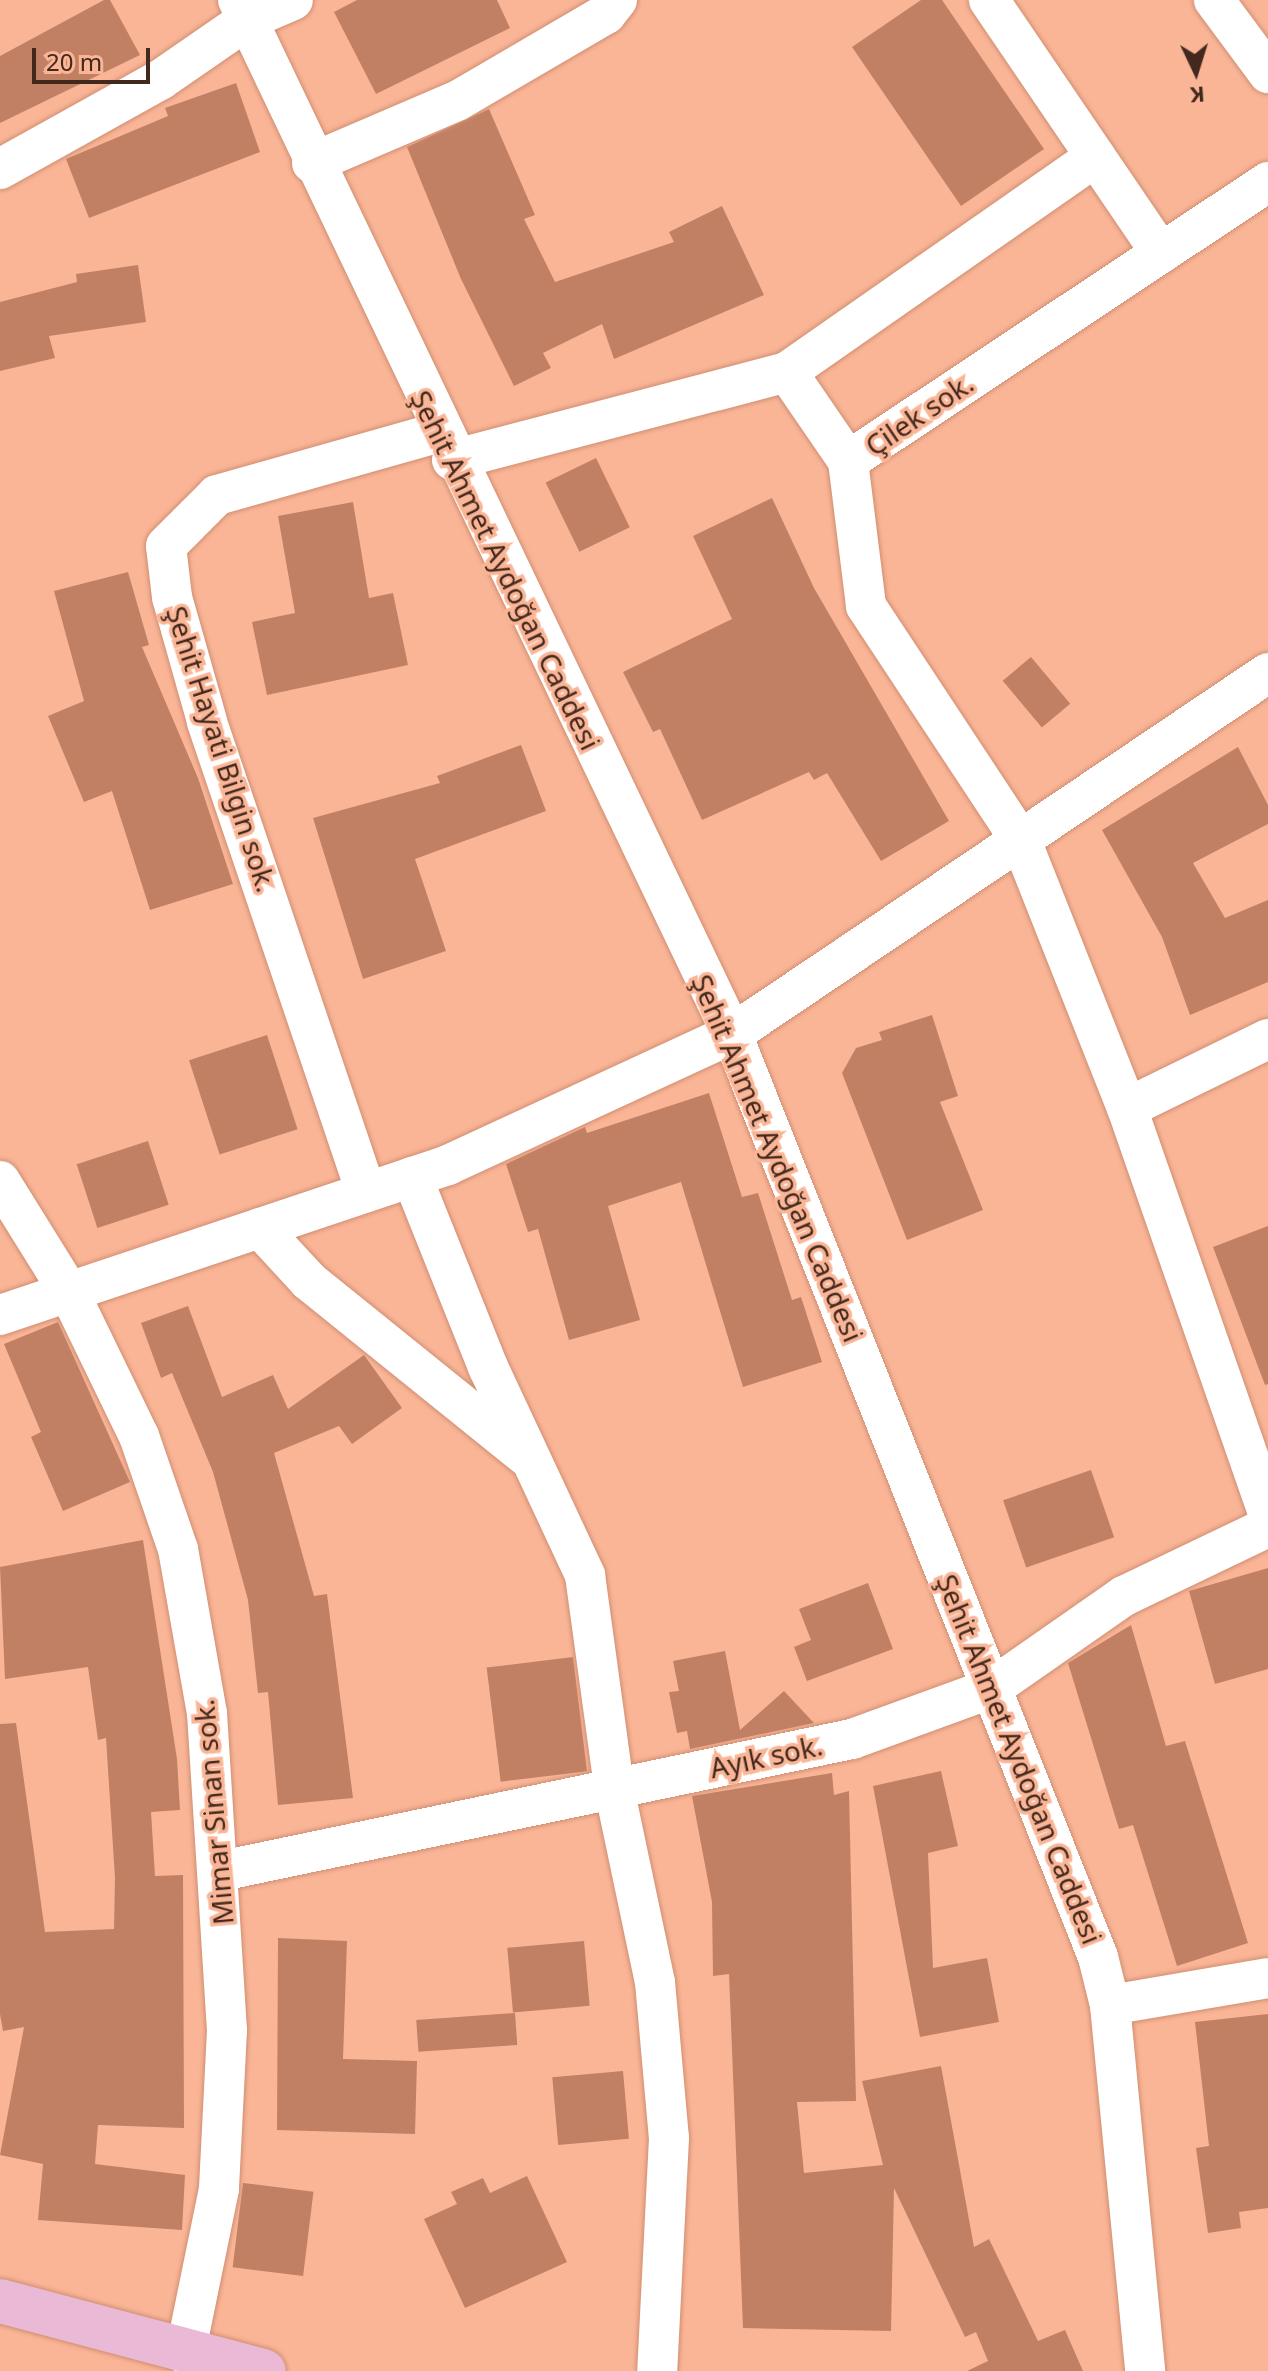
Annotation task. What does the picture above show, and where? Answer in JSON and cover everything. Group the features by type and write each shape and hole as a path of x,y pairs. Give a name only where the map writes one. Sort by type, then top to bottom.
{"main road":[{"path":"0,2301 185,2354 264,2371"}],"street":[{"path":"0,169 160,80 242,10 293,0"},
{"path":"312,163 457,101 606,14 617,0"},
{"path":"989,0 1161,253"},
{"path":"1214,0 1268,73"},
{"name":"Şehit Ahmet Aydoğan Caddesi","path":"242,10 446,446 732,1034 1098,1957 1110,2005 1145,2371"},
{"path":"446,446 787,372 1095,157"},
{"name":"Çilek sok.","path":"1268,182 848,461 866,606 1022,843 1127,1108 1268,1513"},
{"path":"787,372 848,461"},
{"name":"Şehit Hayati Bilgin sok.","path":"366,1192 207,721 172,597 166,546 217,495 446,446"},
{"path":"0,1315 412,1177 732,1034 1022,843 1268,673"},
{"path":"1127,1108 1268,1039"},
{"path":"412,1177 531,1460 585,1575 614,1788 655,1982 669,2138 657,2371"},
{"name":"Mimar Sinan sok.","path":"0,1181 69,1292 139,1436 178,1549 207,1713 221,1871 227,2030 219,2189 185,2354"},
{"path":"260,1228 309,1281 531,1460"},
{"name":"Ayık sok.","path":"221,1871 852,1739 992,1688 1124,1596 1268,1527"},
{"path":"1110,2005 1268,1978"}],"building":[{"path":"104,0 110,0 140,55 0,123 0,56"},
{"path":"357,0 497,0 510,28 376,94 334,12"},
{"path":"921,0 942,0 1044,149 961,206 852,47"},
{"path":"236,83 260,152 89,218 66,159 168,116 165,108"},
{"path":"489,109 535,215 524,219 555,282 674,242 669,232 722,206 764,295 614,359 602,324 543,353 551,368 514,386 461,279 407,147"},
{"path":"138,265 146,322 49,336 55,358 0,371 0,302 77,282 76,274"},
{"path":"596,458 630,527 579,552 546,483"},
{"path":"772,498 814,588 949,821 881,861 827,773 814,780 809,772 702,820 660,729 653,732 623,672 732,619 693,536"},
{"path":"353,502 369,598 393,593 408,665 267,695 252,622 295,613 278,516"},
{"path":"128,572 149,645 142,647 198,778 233,884 150,910 112,791 84,802 48,716 84,701 54,591"},
{"path":"1031,657 1070,704 1042,728 1003,681"},
{"path":"521,745 546,811 415,859 446,951 363,979 313,818 440,783 437,776"},
{"path":"1238,747 1268,805 1268,824 1193,863 1225,918 1268,900 1268,982 1190,1015 1162,937 1102,830"},
{"path":"932,1015 958,1096 940,1102 983,1210 907,1240 842,1073 856,1048 882,1040 879,1032"},
{"path":"267,1035 298,1129 220,1154 189,1060"},
{"path":"709,1093 742,1197 758,1193 792,1300 801,1297 822,1362 743,1387 681,1182 608,1206 640,1320 569,1340 538,1229 528,1232 506,1164 585,1127 587,1133"},
{"path":"148,1141 169,1205 97,1228 77,1164"},
{"path":"1268,1226 1268,1384 1265,1385 1213,1247"},
{"path":"188,1306 222,1397 273,1375 288,1409 364,1355 402,1408 352,1444 339,1426 274,1453 314,1596 327,1594 353,1798 278,1805 268,1692 258,1693 248,1600 213,1472 172,1373 161,1378 141,1323"},
{"path":"58,1322 130,1482 63,1511 31,1437 41,1432 4,1344"},
{"path":"1091,1470 1114,1537 1026,1567 1003,1500"},
{"path":"143,1540 177,1759 180,1810 151,1812 155,1876 183,1875 184,2128 98,2125 95,2164 185,2175 182,2230 38,2220 43,2164 0,2155 24,2027 3,2031 0,2014 0,1724 16,1723 45,1932 114,1929 115,1878 106,1738 98,1740 88,1667 5,1679 0,1567"},
{"path":"1268,1568 1268,1669 1215,1684 1189,1591"},
{"path":"868,1583 893,1649 807,1681 794,1647 811,1640 799,1609"},
{"path":"1131,1625 1166,1746 1185,1741 1248,1943 1177,1966 1133,1825 1119,1829 1068,1663"},
{"path":"725,1651 740,1730 784,1691 814,1723 690,1749 687,1731 677,1733 669,1692 679,1691 673,1661"},
{"path":"573,1657 587,1771 501,1782 487,1668"},
{"path":"941,1771 958,1846 928,1853 933,1968 987,1958 999,2022 920,2037 873,1786"},
{"path":"832,1773 834,1795 849,1791 856,2101 797,2102 804,2173 883,2165 862,2081 941,2066 974,2247 989,2239 1038,2341 1065,2330 1083,2371 967,2371 988,2361 976,2332 965,2337 894,2188 891,2331 743,2328 729,1974 713,1976 712,1902 692,1796"},
{"path":"278,1938 347,1941 343,2059 417,2061 415,2134 277,2130"},
{"path":"584,1941 590,2006 513,2012 507,1948"},
{"path":"515,2013 517,2045 418,2052 416,2020"},
{"path":"1268,2014 1268,2208 1239,2212 1241,2228 1208,2233 1196,2148 1209,2146 1195,2022"},
{"path":"623,2071 629,2139 558,2145 552,2077"},
{"path":"527,2176 567,2262 465,2308 424,2219 457,2204 451,2192 483,2178 490,2193"},
{"path":"243,2183 313,2192 303,2276 233,2267"}]}
